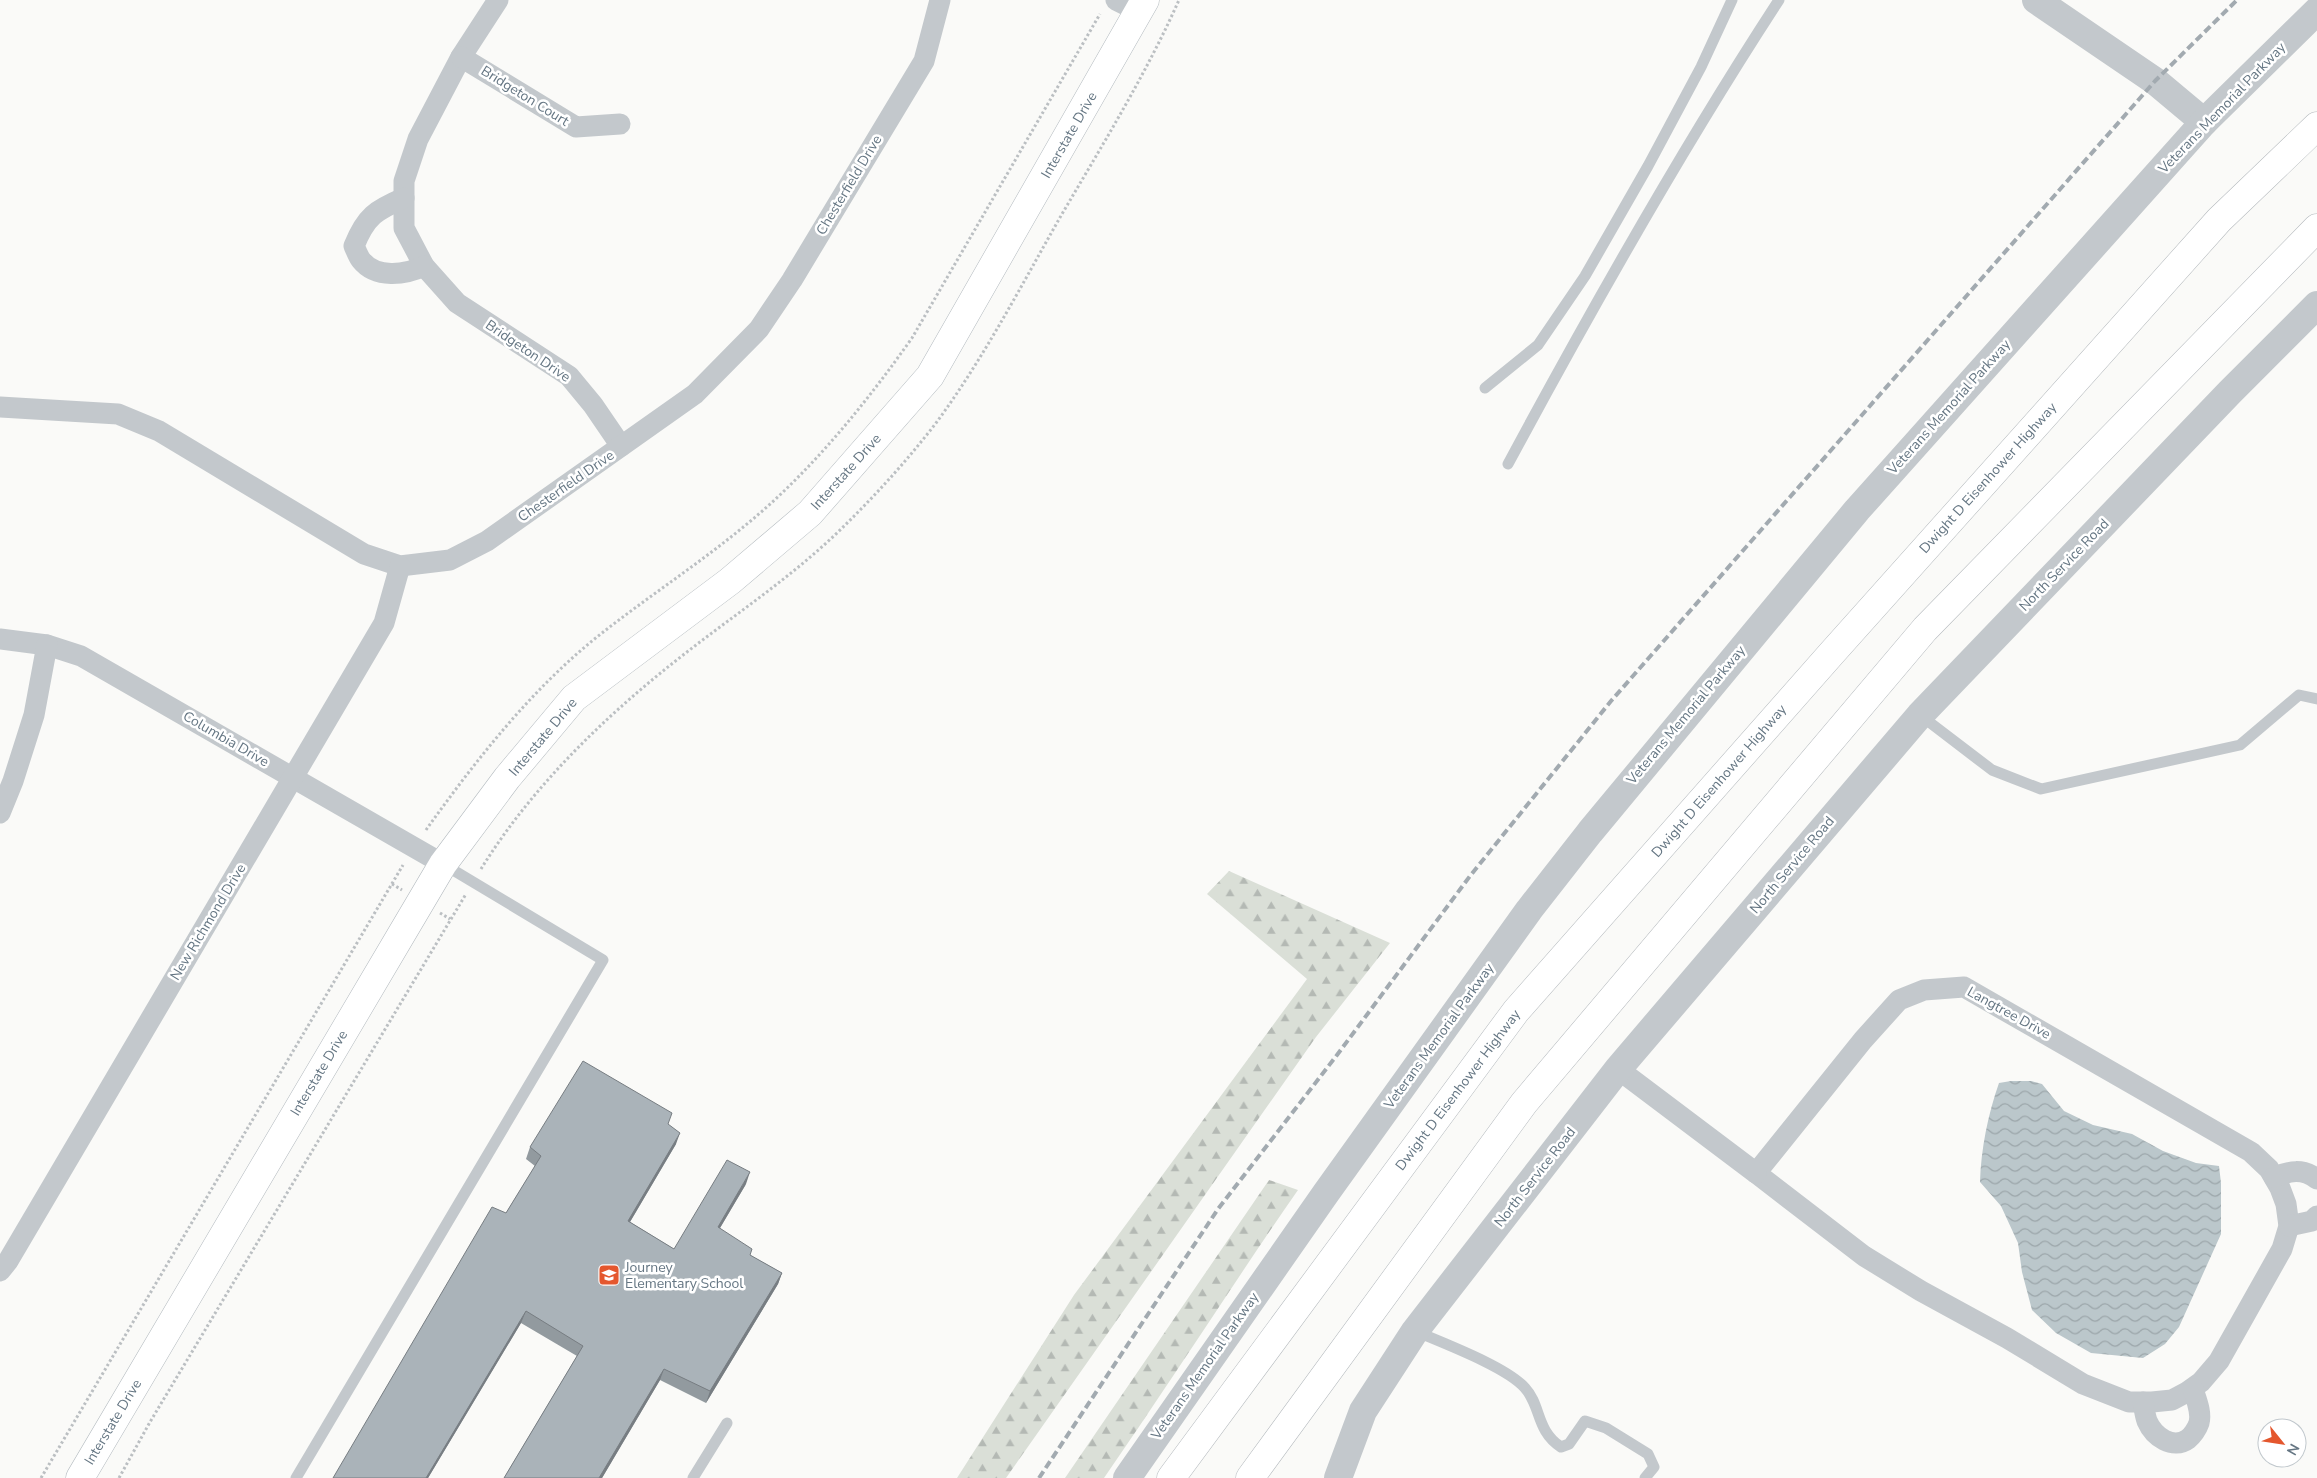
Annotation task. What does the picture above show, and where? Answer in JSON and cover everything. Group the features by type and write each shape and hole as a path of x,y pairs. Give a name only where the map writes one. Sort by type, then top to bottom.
{"main road":[{"name":"Interstate Drive","path":"86,1476 443,864 507,778 574,698 730,581 810,512 930,376 1134,4"},
{"name":"Dwight D Eisenhower Highway","path":"1171,1478 1516,1011 2219,220 2317,126"},
{"path":"1250,1478 1524,1102 1925,629 2317,228"}],"street":[{"name":"Bridgeton Drive","path":"498,0 461,57 418,138 404,181 404,228 424,266 457,303 569,376 593,405 622,446"},
{"name":"Chesterfield Drive","path":"0,407 118,414 159,432 364,554 400,566 450,560 487,541 695,394 759,330 792,280 924,61 940,0"},
{"path":"2036,0 2155,81 2204,122"},
{"name":"Veterans Memorial Parkway","path":"1127,1478 1326,1193 1529,910 1590,832 1857,510 2204,122 2317,11"},
{"name":"Bridgeton Court","path":"461,57 576,127 620,124"},
{"path":"404,198 380,209 362,227 354,246 361,260 376,272 397,274 412,272 424,266"},
{"name":"North Service Road","path":"1338,1478 1363,1411 1416,1331 1618,1069 1920,715 2230,392 2317,305"},
{"name":"New Richmond Drive","path":"0,1270 8,1261 384,623 400,566"},
{"name":"Columbia Drive","path":"0,639 47,645 82,656 443,864"},
{"path":"0,813 14,781 34,715 47,645"},
{"name":"Langtree Drive","path":"1618,1069 1864,1256 2083,1384 2129,1402 2172,1400 2193,1389 2201,1382 2219,1361 2282,1249 2289,1226 2286,1204 2274,1177 2269,1169 2251,1152 1964,987 1924,990 1899,1000 1863,1040 1756,1173"},
{"path":"2274,1177 2292,1170 2310,1174 2317,1179"},
{"path":"2289,1226 2312,1222 2317,1216"},
{"path":"2143,1402 2148,1422 2157,1434 2169,1443 2181,1444 2192,1436 2199,1423 2199,1408 2193,1389"}],"lane":[{"path":"1485,388 1538,345 1585,276 1701,67 1732,0"},
{"path":"1508,464 1619,260 1745,52 1779,0"},
{"path":"1920,715 1992,770 2041,789 2240,745 2299,696 2317,699"},
{"path":"296,1478 603,960 443,864"},
{"path":"1416,1331 1508,1374 1526,1389 1543,1428 1551,1440 1561,1446 1569,1444 1585,1421 1606,1428 1648,1454 1654,1467 1645,1478"},
{"path":"693,1478 726,1423"}],"path":[{"path":"119,1478 150,1422 463,899"}],"green space":[{"path":"1229,871 1390,943 1316,1037 1006,1478 957,1478 1074,1295 1307,979 1207,894"},
{"path":"1269,1180 1298,1190 1129,1442 1104,1478 1065,1478"}],"water":[{"path":"2031,1081 2042,1084 2064,1111 2093,1125 2132,1134 2163,1151 2196,1163 2219,1166 2221,1234 2179,1327 2165,1344 2143,1358 2091,1353 2056,1333 2032,1310 2022,1272 2018,1243 2001,1206 1980,1182 1988,1119 1995,1095 1999,1083"}],"building":[{"name":"Journey Elementary School","path":"583,1061 672,1113 668,1124 680,1133 628,1221 674,1249 727,1160 750,1172 718,1227 752,1249 750,1255 782,1273 710,1391 664,1369 599,1478 504,1478 583,1346 526,1311 426,1478 333,1478 492,1207 506,1213 541,1156 530,1147"}],"railway":[{"path":"1039,1478 1218,1209 1337,1055 1470,876 1611,701 2155,81 2237,0"}],"place":[{"name":"Journey Elementary School","path":"609,1275"}]}
